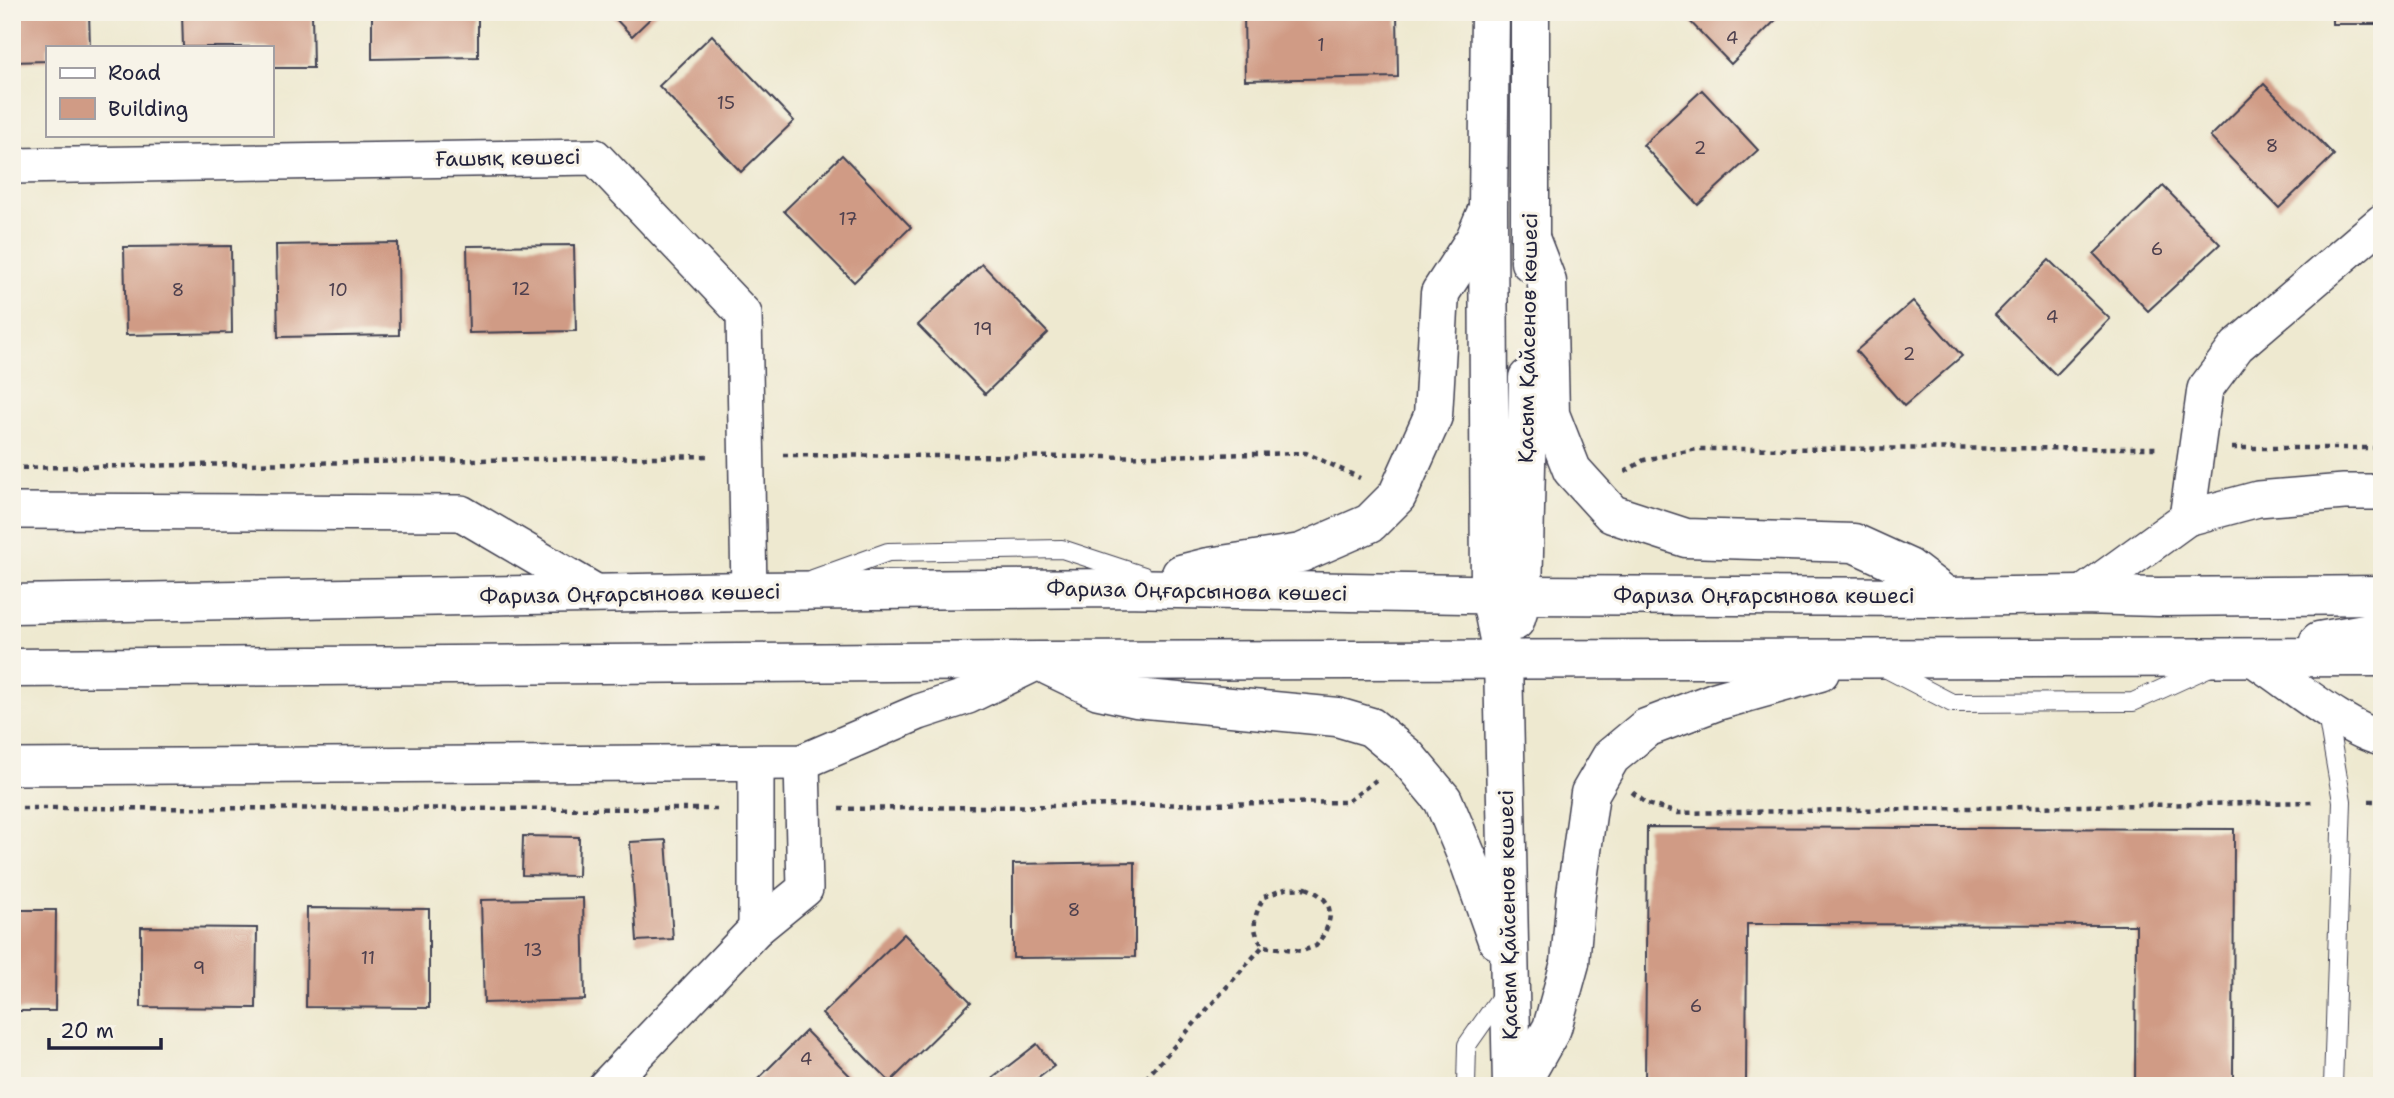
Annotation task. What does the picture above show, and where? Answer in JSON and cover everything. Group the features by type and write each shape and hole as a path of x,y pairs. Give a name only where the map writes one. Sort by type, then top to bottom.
{"street":[{"name":"Қасым Қайсенов көшесі","path":"1490,12 1488,208 1507,595"},
{"name":"Қасым Қайсенов көшесі","path":"1512,1086 1503,659 1530,238 1530,12"},
{"name":"Ғашық көшесі","path":"12,166 595,157 744,314 764,591"},
{"path":"1172,584 1209,567 1301,553 1370,523 1397,496 1433,416 1440,293 1475,239 1488,208"},
{"path":"2187,518 2205,389 2236,346 2382,222"},
{"path":"1530,238 1547,282 1550,414 1572,470 1612,514 1686,538 1854,543 1909,568 1947,597"},
{"path":"2081,594 2187,518 2258,499 2344,492 2382,492"},
{"path":"12,511 461,513 599,594"},
{"name":"Фариза Оңғарсынова көшесі","path":"12,604 764,591 1120,588 1172,584 1507,595 2382,595"},
{"path":"2241,658 2330,638 2382,630"},
{"path":"12,668 1040,661 2382,657"},
{"path":"2241,658 2372,736 2382,738"},
{"path":"1519,1086 1552,1028 1570,963 1576,894 1590,793 1611,757 1646,727 1717,701 1868,659"},
{"path":"12,767 803,762 919,712 968,696 1040,661"},
{"path":"1040,661 1099,690 1136,698 1337,717 1371,727 1407,757 1443,800 1471,864 1508,979"},
{"path":"607,1086 756,929 805,888 803,762"},
{"path":"756,764 756,929"}],"lane":[{"path":"764,591 888,552 1062,549 1172,584"},
{"path":"2326,709 2342,801 2333,1086"},
{"path":"1466,1086 1467,1045 1508,979"}],"path":[{"path":"1593,494 1644,460 1697,449 2382,448"},
{"path":"1603,770 1647,804 1678,813 2382,801"},
{"path":"1306,888 1321,894 1330,907 1329,923 1316,946 1302,951 1263,946 1255,936 1254,924 1264,897 1285,889 1306,888"},
{"path":"1139,1086 1263,946"}],"building":[{"path":"12,12 89,12 90,46 46,46 46,61 12,62"},
{"path":"182,12 312,12 313,68 273,68 273,46 183,46"},
{"path":"372,12 478,12 478,57 372,59"},
{"path":"609,12 657,12 632,36"},
{"path":"1244,12 1397,12 1398,77 1245,80"},
{"path":"1681,12 1784,12 1731,64"},
{"path":"2332,12 2382,12 2382,24 2332,24"},
{"path":"712,35 794,121 741,172 659,86"},
{"path":"2264,84 2334,155 2279,208 2210,137"},
{"path":"1702,90 1758,150 1698,205 1643,145"},
{"path":"842,155 911,227 854,282 784,211"},
{"path":"2163,186 2220,244 2148,311 2094,254"},
{"path":"398,243 399,335 278,337 276,245"},
{"path":"574,245 576,331 469,333 467,246"},
{"path":"231,246 232,333 126,335 124,247"},
{"path":"2049,260 2110,319 2056,375 1995,315"},
{"path":"982,264 1048,333 985,394 918,325"},
{"path":"1913,301 1962,356 1904,406 1856,351"},
{"path":"1647,827 2234,829 2233,1086 2135,1086 2136,925 1747,924 1746,1086 1645,1086"},
{"path":"523,836 579,837 578,876 522,875"},
{"path":"666,840 673,939 637,941 630,842"},
{"path":"1135,862 1135,957 1013,958 1013,864"},
{"path":"583,898 585,1000 484,1003 481,900"},
{"path":"307,908 429,909 429,1008 306,1007"},
{"path":"12,910 56,910 55,1011 12,1011"},
{"path":"141,927 257,928 256,1008 141,1007"},
{"path":"904,934 971,1002 890,1082 822,1014"},
{"path":"806,1031 860,1086 751,1086"},
{"path":"1037,1044 1054,1066 1028,1086 999,1086 993,1078"}]}
